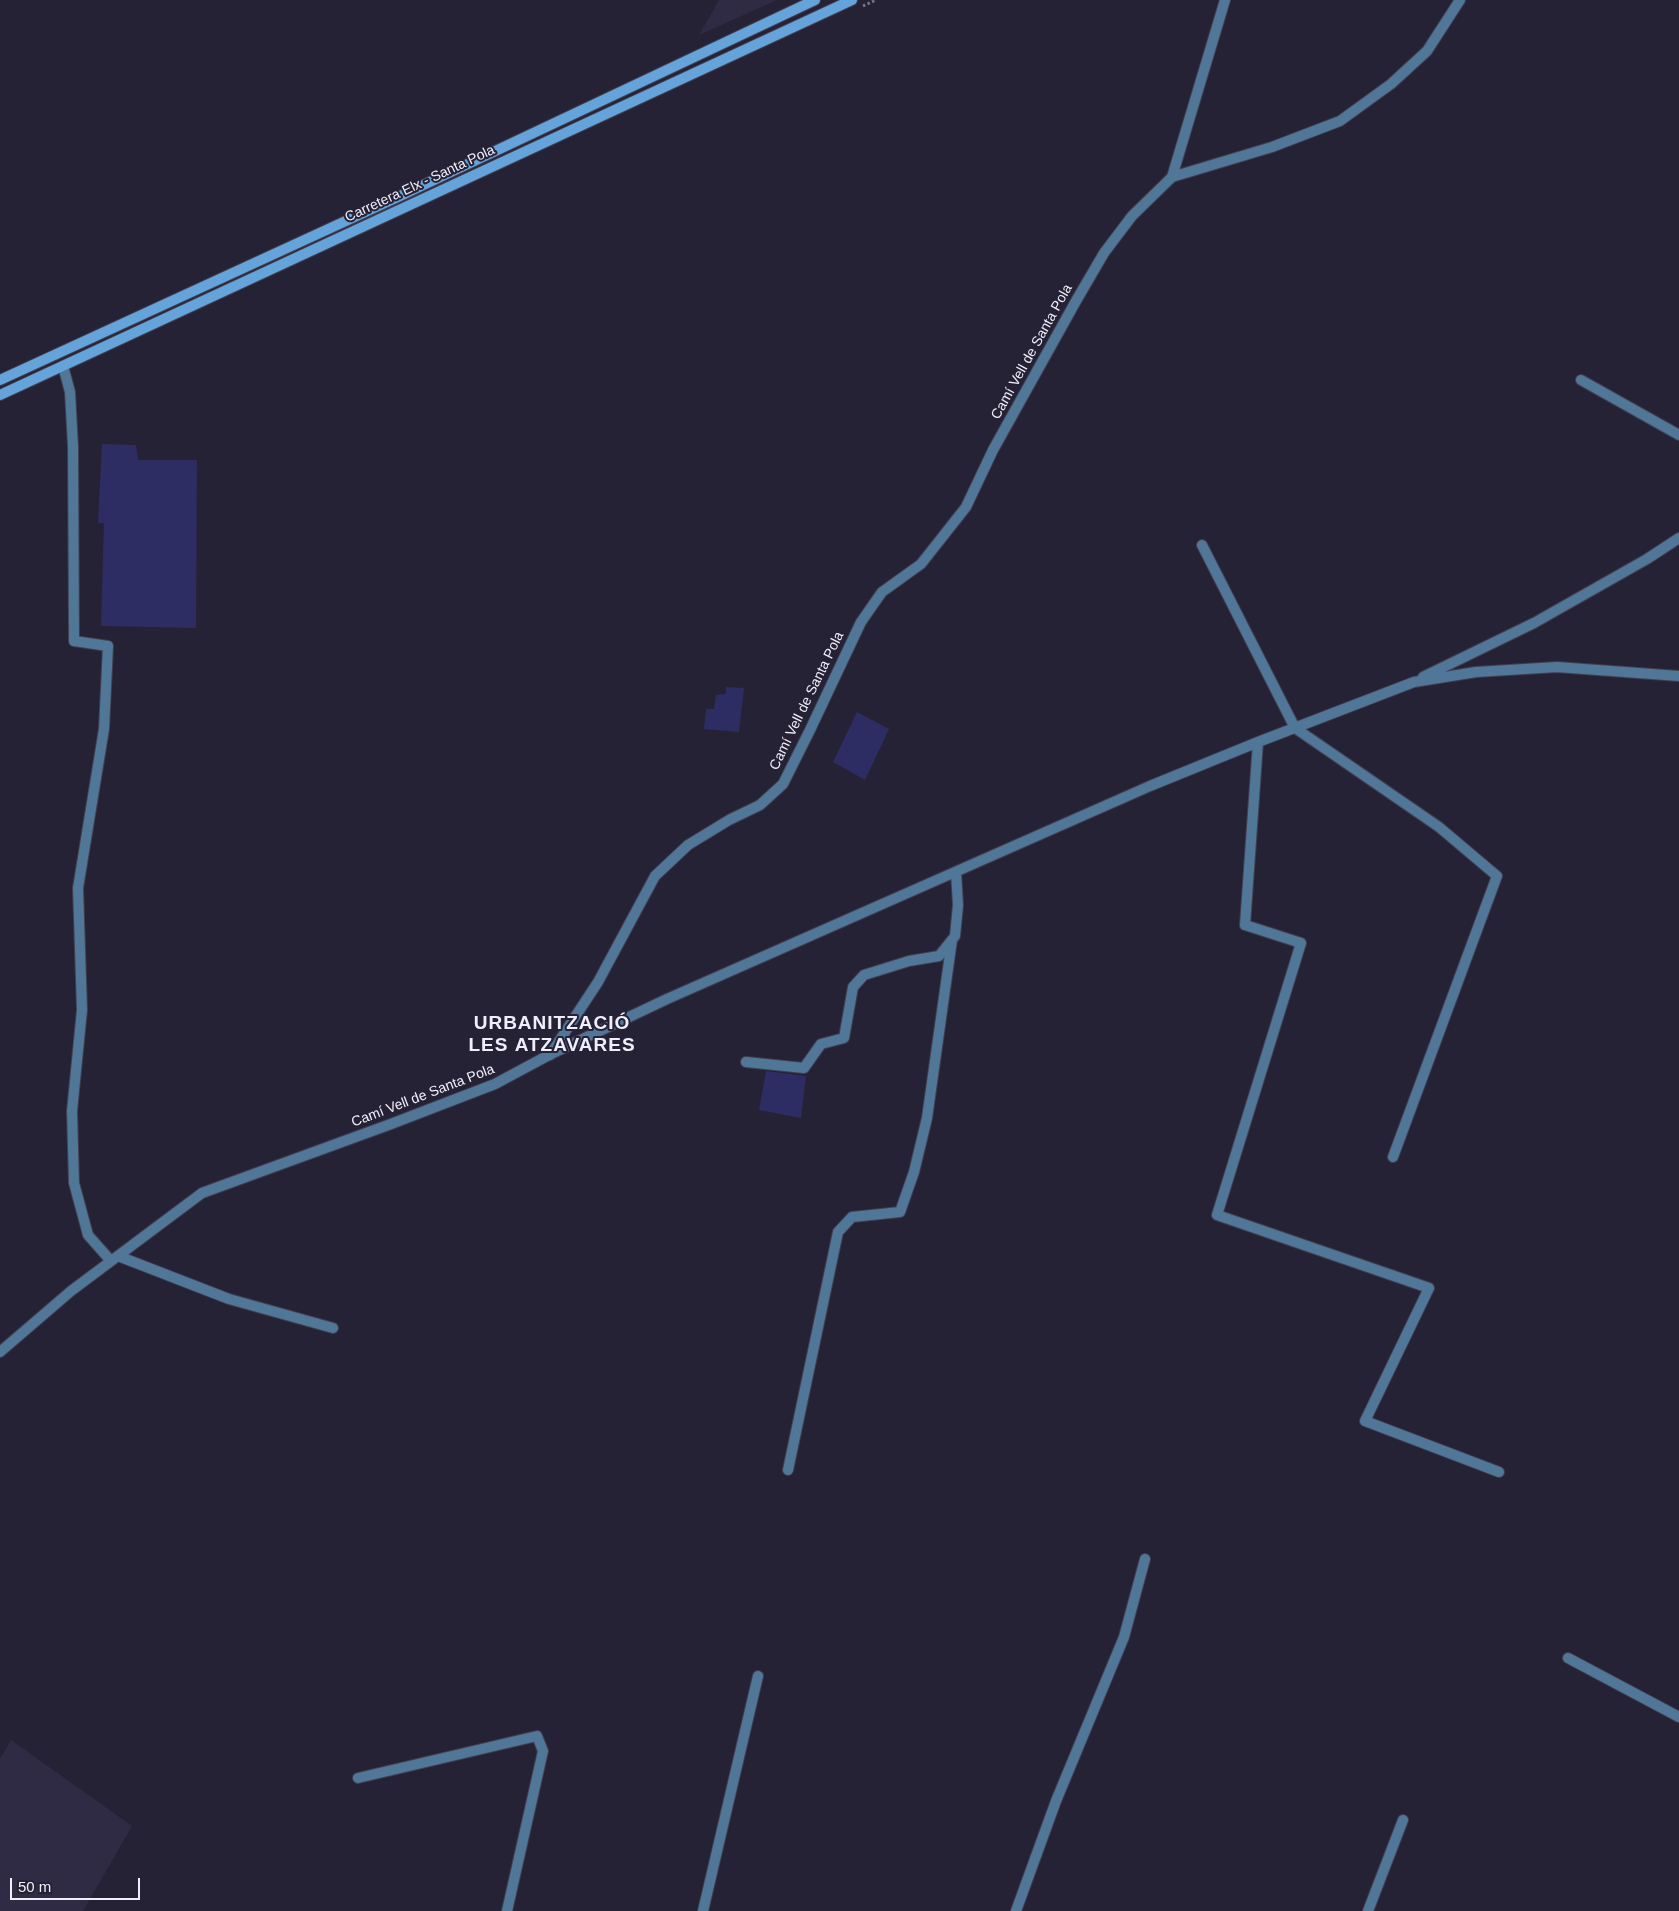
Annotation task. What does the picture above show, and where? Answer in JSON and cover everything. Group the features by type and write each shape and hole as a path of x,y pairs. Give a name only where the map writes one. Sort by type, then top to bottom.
{"main road":[{"name":"Carretera Elx - Santa Pola","path":"0,380 407,193 815,0"},
{"name":"Carretera Elx - Santa Pola","path":"0,395 852,0"}],"street":[{"path":"1172,177 1225,0"},
{"name":"Camí Vell de Santa Pola","path":"0,1352 72,1291 202,1193 382,1128 495,1084 549,1056 598,982 655,876 688,845 729,820 760,805 782,784 810,730 860,622 882,592 920,564 966,507 993,450 1076,300 1104,253 1132,216 1172,177 1272,147 1340,121 1391,84 1427,51 1460,0"},
{"path":"63,366 70,392 73,447 74,641 108,646 109,659 104,728 78,888 82,1010 72,1111 74,1183 88,1235 114,1258 228,1300 333,1328"},
{"path":"1581,380 1679,435"},
{"path":"549,1056 668,999 1150,786 1414,682 1534,623 1647,559 1679,538"},
{"path":"1202,545 1295,728 1439,827 1497,876 1393,1157"},
{"path":"1414,682 1476,672 1557,668 1679,676"},
{"path":"1258,742 1245,925 1301,943 1217,1215 1429,1288 1365,1421 1499,1472"},
{"path":"746,1062 804,1068 821,1044 844,1038 852,987 864,975 909,961 939,956 955,936 958,905 956,872"},
{"path":"788,1470 838,1232 852,1217 900,1212 914,1172 927,1118 952,940"},
{"path":"1016,1911 1056,1800 1124,1637 1145,1559"},
{"path":"1568,1658 1679,1717"},
{"path":"703,1911 758,1676"},
{"path":"358,1778 536,1736 543,1751 507,1911"},
{"path":"1368,1911 1403,1820"}],"shaded area":[{"path":"719,0 777,0 699,35"},
{"path":"11,1740 132,1826 83,1911 0,1911 0,1759"}],"building":[{"path":"102,444 136,445 138,460 197,460 196,628 101,626 104,523 98,523"},
{"path":"726,687 744,688 739,732 704,729 706,709 714,709 716,695 726,694"},
{"path":"857,712 889,729 865,780 833,762"},
{"path":"766,1071 806,1076 801,1118 759,1110"}],"district":[{"name":"URBANITZACIÓ LES ATZAVARES","path":"552,1035"}]}
